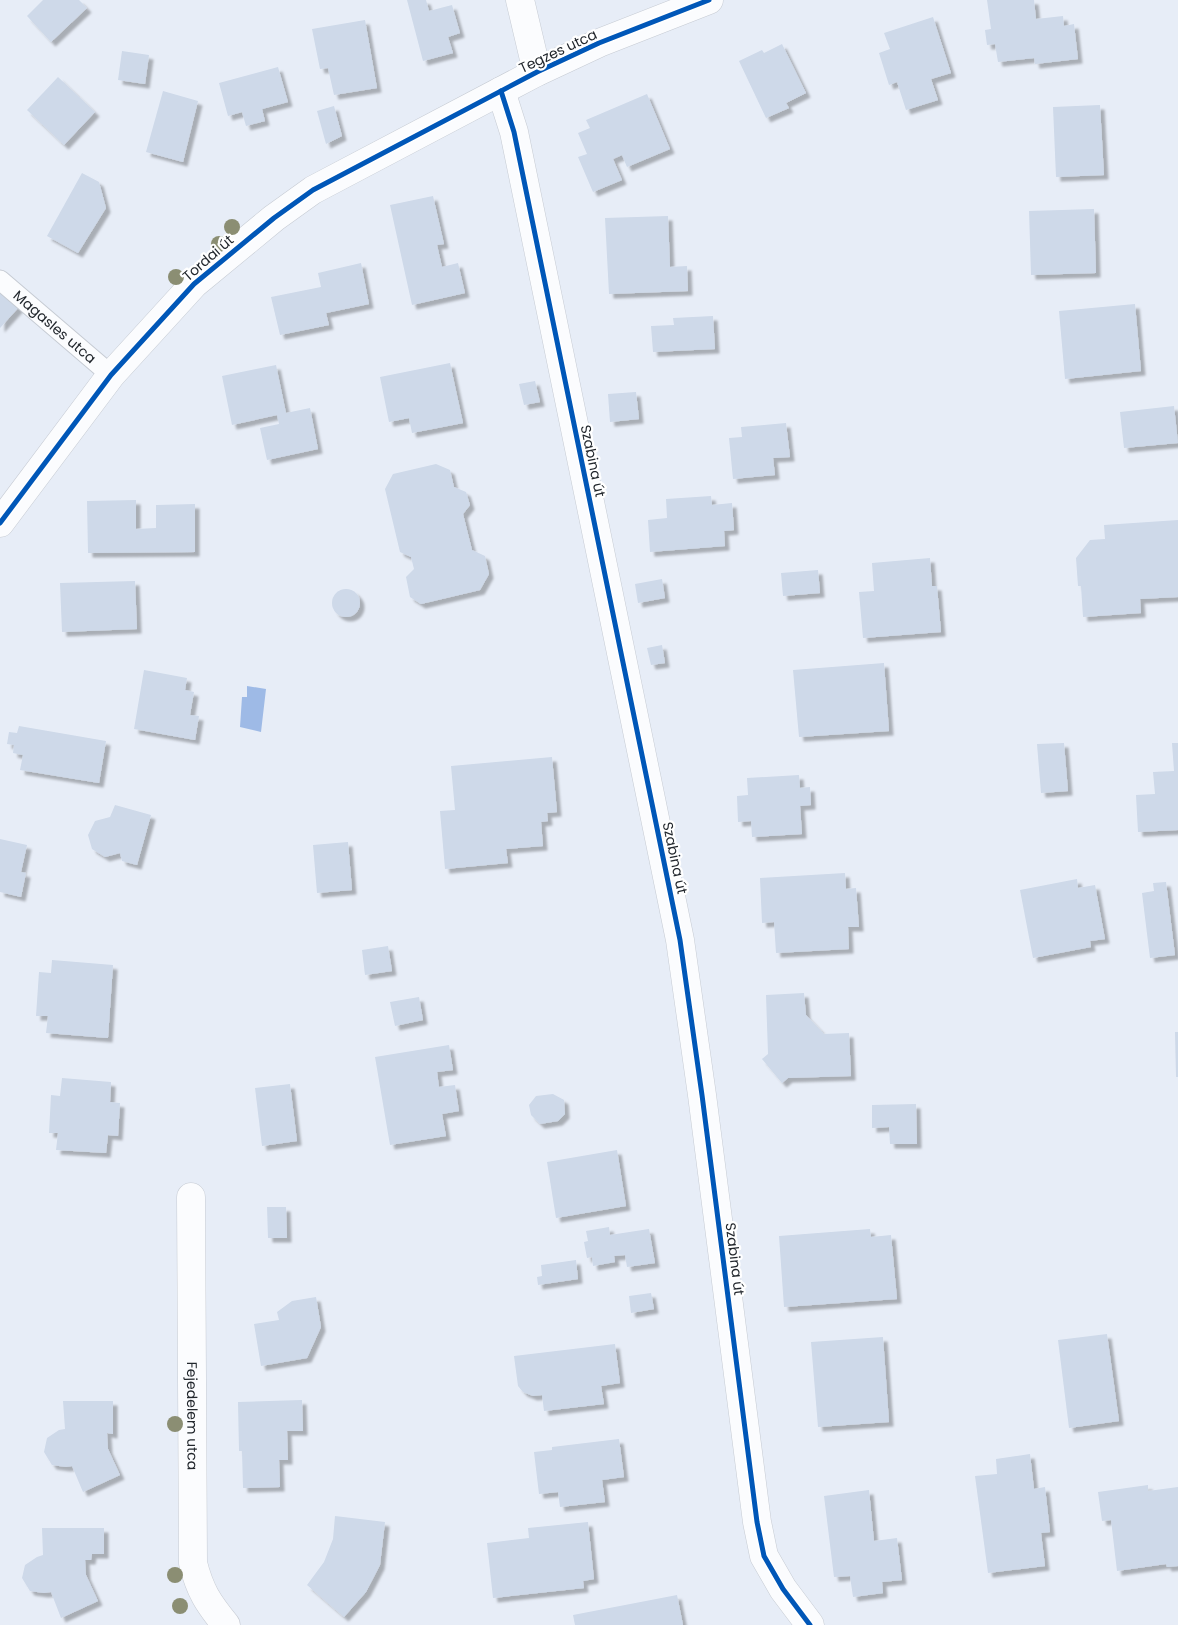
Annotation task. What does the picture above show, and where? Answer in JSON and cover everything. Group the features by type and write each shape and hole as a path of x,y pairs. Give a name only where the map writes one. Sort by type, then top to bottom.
{"street":[{"path":"520,0 537,72"},
{"name":"Tegzes utca","path":"501,91 599,43 709,0"},
{"name":"Tordai út","path":"0,523 111,375 194,284 282,212 313,190 501,91"},
{"name":"Szabina út","path":"501,91 514,132 680,940 757,1522 764,1556 783,1590 810,1625"},
{"name":"Fejedelem utca","path":"191,1197 193,1563 198,1582 210,1604 226,1625"}],"lane":[{"name":"Magasles utca","path":"0,280 111,375"}],"water":[{"path":"247,686 266,689 261,732 240,727 242,697 247,697"}],"building":[{"path":"43,0 79,0 87,8 51,42 27,16"},
{"path":"407,0 426,0 429,11 452,5 460,33 448,37 453,53 423,61"},
{"path":"987,0 1034,0 1036,19 1063,16 1064,26 1074,24 1078,59 1035,64 1034,58 998,62 995,44 987,45 985,30 991,29"},
{"path":"933,17 951,73 931,79 938,100 906,110 897,82 889,85 879,53 890,49 884,33"},
{"path":"365,20 377,88 334,95 328,68 320,69 312,29"},
{"path":"782,44 806,93 786,103 789,108 766,118 739,61 762,50 764,53"},
{"path":"122,51 149,55 145,84 118,80"},
{"path":"278,67 288,102 262,109 265,121 246,126 242,112 228,116 219,83"},
{"path":"58,77 95,112 64,145 27,110"},
{"path":"163,91 198,101 183,162 146,152"},
{"path":"647,94 670,149 627,167 622,155 613,159 622,180 593,192 578,157 587,154 578,133 590,128 586,120"},
{"path":"1100,105 1104,175 1056,177 1053,107"},
{"path":"334,106 342,136 326,144 317,111"},
{"path":"82,173 99,182 106,208 78,253 47,236"},
{"path":"433,196 444,244 437,245 442,267 458,263 465,293 412,305 390,205"},
{"path":"1094,209 1096,273 1031,275 1029,211"},
{"path":"668,216 670,267 687,266 688,291 609,294 605,218"},
{"path":"361,263 369,304 326,313 329,325 280,335 271,297 321,287 318,273"},
{"path":"0,290 19,307 0,328"},
{"path":"1135,304 1141,371 1065,379 1059,311"},
{"path":"713,316 715,349 653,352 651,326 674,325 673,318"},
{"path":"450,363 463,423 412,433 409,418 389,422 380,377"},
{"path":"276,365 286,413 310,408 318,449 267,460 260,428 279,424 277,415 232,425 222,376"},
{"path":"535,381 540,402 524,405 519,384"},
{"path":"636,392 639,419 610,422 608,394"},
{"path":"1174,406 1178,443 1124,448 1120,412"},
{"path":"786,423 790,457 773,458 775,475 733,479 729,438 742,437 741,427"},
{"path":"436,464 450,470 454,487 466,492 470,505 463,514 472,550 485,556 489,574 480,590 421,604 410,597 406,577 414,569 411,557 400,552 385,489 393,474"},
{"path":"711,496 712,505 732,503 734,530 724,531 725,546 650,552 648,520 667,518 666,499"},
{"path":"136,500 136,529 156,528 156,505 195,504 195,552 88,553 87,501"},
{"path":"1178,520 1178,597 1140,599 1141,613 1083,617 1081,586 1078,586 1076,558 1090,540 1105,539 1104,525"},
{"path":"930,558 932,586 937,586 941,632 863,638 859,592 874,591 872,563"},
{"path":"818,570 820,593 783,596 781,573"},
{"path":"662,579 665,598 638,603 635,584"},
{"path":"135,581 137,629 62,632 60,583"},
{"path":"346,589 356,593 360,603 356,613 346,617 336,613 332,603 336,593"},
{"path":"662,645 665,663 651,665 647,648"},
{"path":"884,663 889,731 799,737 793,670"},
{"path":"144,670 187,678 185,690 194,692 190,715 199,716 195,740 134,729"},
{"path":"19,726 106,741 99,783 20,770 23,755 13,753 14,745 7,744 9,732 17,733"},
{"path":"1064,743 1068,791 1041,793 1037,744"},
{"path":"1172,743 1178,743 1178,830 1138,832 1136,795 1155,794 1153,772 1174,771"},
{"path":"552,757 557,812 547,813 548,821 541,822 543,846 506,849 508,863 445,869 440,811 455,810 451,766"},
{"path":"799,775 800,788 810,787 811,805 800,806 802,834 752,837 751,821 738,822 737,796 748,795 747,778"},
{"path":"115,805 151,815 137,865 122,861 120,853 105,857 92,849 88,835 95,821 110,817"},
{"path":"0,839 27,845 21,872 26,873 21,897 0,892"},
{"path":"348,842 352,890 317,893 313,845"},
{"path":"845,873 846,889 856,888 859,927 848,927 849,949 776,953 774,922 762,923 760,878"},
{"path":"1077,879 1078,888 1095,885 1105,939 1090,941 1091,947 1033,958 1020,890"},
{"path":"1166,882 1175,955 1150,958 1142,893 1154,891 1153,883"},
{"path":"388,946 392,971 365,975 362,950"},
{"path":"52,960 113,965 108,1038 46,1033 48,1016 36,1016 39,972 51,973"},
{"path":"804,993 806,1015 824,1034 849,1033 851,1076 788,1078 782,1083 762,1059 768,1054 766,995"},
{"path":"419,997 423,1020 395,1026 390,1002"},
{"path":"1175,1032 1178,1032 1178,1077 1176,1077"},
{"path":"449,1045 453,1070 437,1072 439,1087 455,1085 459,1111 442,1114 446,1136 390,1145 375,1057"},
{"path":"62,1078 111,1082 110,1102 120,1103 118,1136 108,1135 106,1153 56,1150 58,1133 49,1133 51,1095 60,1096"},
{"path":"290,1084 297,1141 262,1146 255,1088"},
{"path":"553,1094 564,1100 565,1114 558,1121 540,1124 531,1115 529,1105 536,1096"},
{"path":"916,1104 917,1144 890,1144 889,1127 872,1128 872,1105"},
{"path":"617,1150 626,1206 556,1218 547,1162"},
{"path":"267,1207 286,1207 287,1238 268,1238"},
{"path":"609,1227 610,1235 649,1229 655,1263 627,1267 625,1255 614,1256 615,1262 593,1266 592,1257 587,1258 584,1242 588,1241 586,1231"},
{"path":"870,1229 871,1237 891,1235 897,1299 784,1307 779,1236"},
{"path":"576,1260 578,1279 538,1285 537,1277 542,1276 541,1265"},
{"path":"651,1293 654,1309 631,1313 629,1296"},
{"path":"316,1297 321,1327 307,1358 261,1366 254,1324 279,1320 277,1312 292,1301"},
{"path":"1107,1334 1119,1421 1069,1428 1058,1340"},
{"path":"883,1337 889,1422 818,1427 811,1342"},
{"path":"615,1344 620,1383 601,1386 604,1404 544,1411 542,1395 533,1396 523,1392 518,1386 514,1356"},
{"path":"302,1400 303,1431 287,1431 288,1460 279,1460 280,1487 243,1488 242,1451 239,1451 238,1402"},
{"path":"63,1401 113,1401 113,1434 107,1433 108,1449 120,1475 83,1492 72,1466 52,1465 44,1452 47,1438 59,1430 65,1429"},
{"path":"619,1439 624,1477 602,1480 605,1502 560,1507 558,1492 539,1494 534,1452 552,1450 552,1447"},
{"path":"1030,1454 1034,1489 1045,1487 1050,1532 1041,1533 1045,1566 988,1573 975,1476 997,1474 996,1459"},
{"path":"1148,1485 1148,1491 1178,1487 1178,1566 1167,1567 1166,1564 1117,1571 1111,1520 1102,1521 1098,1492"},
{"path":"869,1490 874,1541 897,1538 902,1580 882,1582 883,1593 853,1597 850,1576 834,1577 824,1496"},
{"path":"335,1516 385,1522 380,1565 366,1592 344,1617 307,1585 324,1562 333,1539"},
{"path":"588,1522 594,1579 583,1581 584,1588 493,1598 487,1543 529,1538 528,1528"},
{"path":"42,1528 104,1528 104,1554 92,1554 91,1560 85,1560 86,1575 98,1601 61,1618 51,1592 30,1591 22,1578 25,1565 43,1555"},
{"path":"677,1595 683,1625 575,1625 573,1615"}],"cycle path":[{"path":"0,523 111,375 194,284 274,218 313,190 537,72 599,43 709,0"},
{"path":"501,91 514,132 680,940 757,1522 764,1556 783,1589 810,1625"}]}
